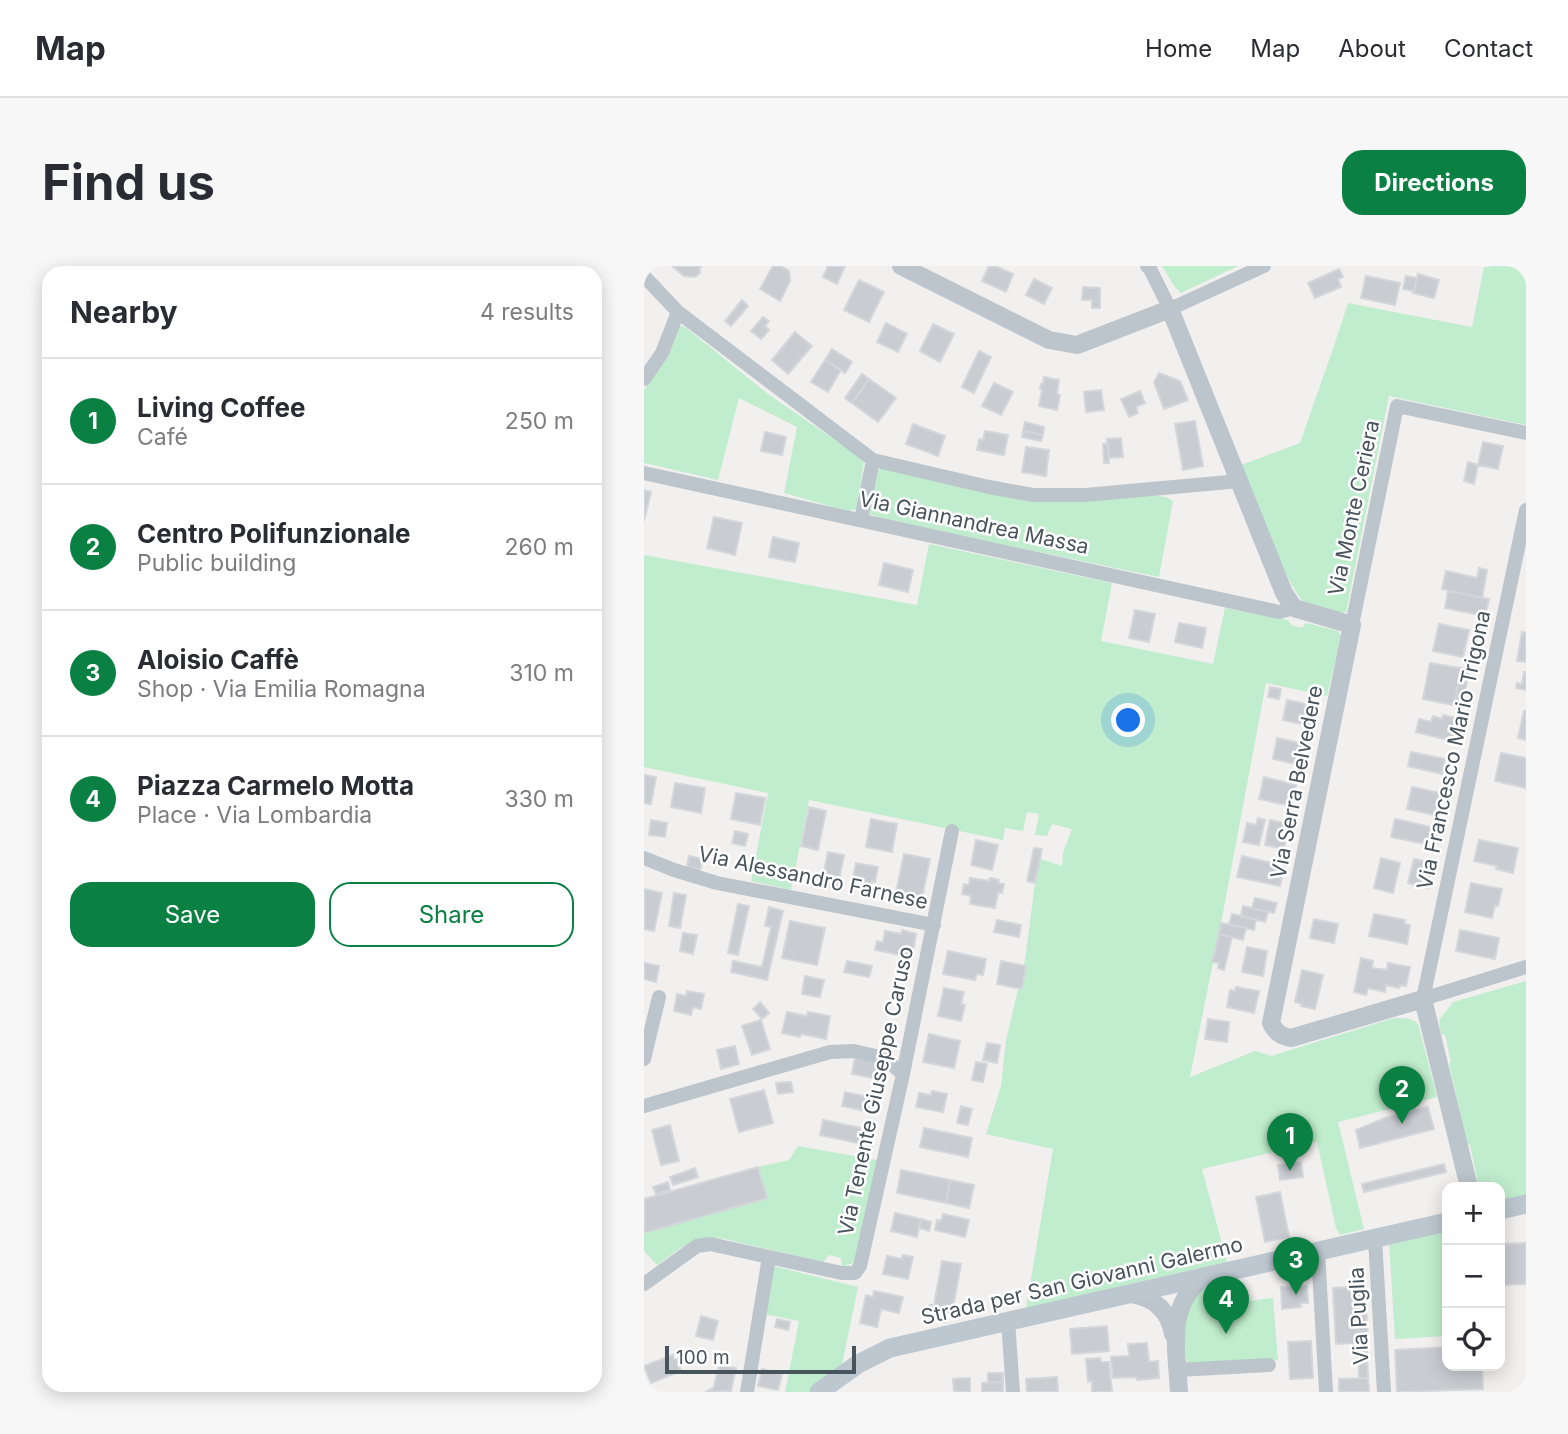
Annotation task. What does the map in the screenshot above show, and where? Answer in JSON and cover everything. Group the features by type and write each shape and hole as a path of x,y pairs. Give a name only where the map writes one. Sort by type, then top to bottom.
{"main road":[{"path":"1505,1209 1526,1204"},
{"name":"Strada per San Giovanni Galermo","path":"819,1392 858,1364 890,1348 1442,1223"}],"street":[{"path":"901,266 1049,340 1077,345 1170,309 1264,266"},
{"path":"1147,266 1170,309 1284,593 1294,608 1352,625"},
{"path":"644,276 678,312 873,460 1032,495 1085,495 1240,481"},
{"path":"644,379 662,353 678,312"},
{"name":"Via Monte Ceriera","path":"1352,625 1397,406 1526,433"},
{"path":"861,520 873,460"},
{"name":"Via Giannandrea Massa","path":"644,473 1279,612 1294,608"},
{"name":"Via Francesco Mario Trigona","path":"1423,999 1526,510"},
{"name":"Via Serra Belvedere","path":"1352,625 1272,1023 1282,1036 1291,1038 1423,999"},
{"name":"Via Tenente Giuseppe Caruso","path":"769,1257 842,1273 855,1273 860,1266 903,1074 952,831"},
{"name":"Via Alessandro Farnese","path":"644,858 718,883 934,925"},
{"path":"1468,1182 1423,999 1526,967"},
{"path":"644,1059 659,997"},
{"path":"644,1106 830,1052 854,1051 884,1058 903,1074"},
{"name":"Via Puglia","path":"1375,1239 1384,1392"},
{"path":"644,1284 697,1246 710,1244 769,1257 747,1392"},
{"path":"1318,1252 1326,1392"},
{"path":"1174,1313 1191,1287 1202,1278"},
{"path":"1170,1285 1167,1292 1174,1313 1180,1392"},
{"path":"1131,1294 1143,1296 1174,1313"},
{"path":"1009,1321 1013,1392"},
{"path":"1178,1370 1269,1365"}],"green space":[{"path":"1162,266 1238,266 1181,293"},
{"path":"1526,266 1526,425 1389,396 1346,612 1327,612 1309,606 1300,598 1281,564 1241,465 1300,443 1348,303 1472,327 1484,267"},
{"path":"681,326 768,394 864,460 857,509 847,511 784,493 797,427 739,398 718,480 644,463 644,390 666,359"},
{"path":"881,468 989,492 1166,497 1173,501 1159,577 890,521 870,514 868,506 876,472"},
{"path":"929,544 1112,583 1101,641 1213,664 1225,608 1288,620 1291,625 1302,628 1306,623 1338,631 1341,636 1327,696 1266,683 1190,1077 1255,1051 1271,1056 1394,1018 1410,1019 1418,1024 1437,1097 1338,1122 1364,1229 1340,1235 1336,1228 1317,1142 1202,1169 1227,1262 1026,1308 1053,1149 986,1134 1001,1086 1006,1040 1025,960 1040,859 1062,866 1063,853 1072,829 1052,824 1047,836 1035,835 1039,814 1027,812 1023,831 1005,828 1003,840 809,800 791,890 751,881 768,793 644,767 644,555 917,605"},
{"path":"1526,981 1526,1195 1505,1200 1505,1182 1478,1182 1470,1145 1467,1144 1445,1035 1441,1034 1439,1020 1453,1002"},
{"path":"798,1146 877,1160 853,1263 842,1267 841,1258 829,1255 823,1262 724,1239 695,1241 657,1265 644,1251 644,1233 767,1198 758,1167 789,1160"},
{"path":"1442,1230 1442,1336 1395,1339 1389,1242"},
{"path":"773,1266 858,1287 841,1370 809,1392 785,1392 799,1321 764,1314"},
{"path":"1211,1283 1216,1305 1273,1298 1278,1360 1187,1365 1185,1328 1188,1309 1197,1293"}],"building":[{"path":"672,266 702,266 695,277 684,276"},
{"path":"773,266 781,266 789,271 790,281 780,301 760,289"},
{"path":"828,266 845,266 837,284 823,277"},
{"path":"989,266 1013,274 1006,292 982,281"},
{"path":"1339,269 1343,277 1338,279 1341,287 1315,298 1308,283"},
{"path":"1418,274 1439,280 1434,298 1413,293"},
{"path":"1366,276 1400,283 1395,305 1361,298"},
{"path":"1406,276 1417,278 1414,291 1403,289"},
{"path":"1034,279 1052,288 1044,304 1026,295"},
{"path":"859,280 884,292 869,322 844,310"},
{"path":"1083,287 1100,288 1100,308 1092,308 1092,300 1082,300"},
{"path":"742,300 748,306 731,326 725,321"},
{"path":"763,317 769,321 765,326 769,330 761,339 751,331"},
{"path":"886,323 907,334 898,352 877,342"},
{"path":"933,324 954,334 940,362 920,351"},
{"path":"795,332 812,346 788,374 772,360"},
{"path":"832,349 852,362 845,373 825,360"},
{"path":"979,351 991,357 974,393 962,387"},
{"path":"825,360 841,370 828,392 811,382"},
{"path":"1159,373 1180,381 1188,400 1164,409 1154,382"},
{"path":"862,374 869,379 852,403 845,398"},
{"path":"1044,377 1059,380 1057,410 1039,406"},
{"path":"869,379 896,398 878,422 852,403"},
{"path":"994,383 1013,392 1001,415 982,406"},
{"path":"1101,390 1104,410 1086,412 1084,392"},
{"path":"1140,391 1145,403 1136,407 1138,413 1129,417 1121,399"},
{"path":"1195,421 1203,466 1183,470 1175,424"},
{"path":"1025,422 1044,427 1043,435 1023,431"},
{"path":"913,424 945,436 938,456 906,444"},
{"path":"985,431 1008,435 1004,455 977,450 979,439 983,440"},
{"path":"1023,431 1043,435 1041,441 1022,437"},
{"path":"765,432 786,437 782,455 761,451"},
{"path":"1121,438 1123,457 1109,458 1107,439"},
{"path":"1483,442 1503,446 1498,469 1478,465"},
{"path":"1103,444 1108,444 1109,463 1104,463"},
{"path":"1026,447 1049,450 1046,476 1022,472"},
{"path":"1468,462 1478,465 1474,484 1464,481"},
{"path":"644,490 651,492 644,521"},
{"path":"714,517 742,523 735,555 707,548"},
{"path":"773,537 799,543 795,562 769,557"},
{"path":"884,563 913,570 908,592 879,585"},
{"path":"1479,568 1487,570 1482,598 1442,589 1446,571 1477,578"},
{"path":"1448,591 1489,599 1485,616 1445,608"},
{"path":"1135,610 1155,614 1149,642 1129,638"},
{"path":"1179,623 1206,628 1202,648 1175,642"},
{"path":"1439,624 1469,630 1463,657 1433,651"},
{"path":"1522,632 1526,633 1526,662 1517,661"},
{"path":"1430,663 1461,668 1454,705 1423,699"},
{"path":"1461,668 1469,670 1462,707 1454,705"},
{"path":"1524,672 1526,690 1516,688 1517,683 1522,684"},
{"path":"1270,687 1281,689 1279,699 1268,697"},
{"path":"1287,700 1315,706 1311,726 1283,720"},
{"path":"1526,711 1526,740 1518,738"},
{"path":"1443,715 1461,719 1456,742 1416,732 1419,719 1431,722 1433,716 1442,719"},
{"path":"1277,738 1305,744 1301,765 1273,759"},
{"path":"1411,752 1445,759 1442,774 1408,766"},
{"path":"1501,753 1526,758 1526,788 1495,781"},
{"path":"644,775 656,777 651,804 644,803"},
{"path":"1264,777 1296,785 1291,806 1259,799"},
{"path":"675,783 705,788 701,813 671,807"},
{"path":"1412,787 1440,793 1435,815 1407,809"},
{"path":"736,793 765,798 760,825 731,819"},
{"path":"809,807 826,811 818,850 801,846"},
{"path":"1258,818 1265,820 1259,845 1243,842 1247,823 1256,825"},
{"path":"871,819 897,824 892,852 866,847"},
{"path":"1395,819 1439,829 1436,846 1391,837"},
{"path":"651,820 667,823 665,837 649,835"},
{"path":"1270,820 1289,824 1284,849 1265,845"},
{"path":"735,831 748,834 745,846 732,843"},
{"path":"976,840 998,845 992,870 971,865"},
{"path":"1479,840 1518,848 1513,873 1474,861"},
{"path":"1034,848 1042,849 1035,883 1027,881"},
{"path":"828,852 844,855 837,889 821,886"},
{"path":"904,854 930,859 922,898 896,893"},
{"path":"689,856 703,859 700,870 687,867"},
{"path":"1242,856 1284,866 1280,886 1237,877"},
{"path":"1381,858 1400,863 1393,893 1374,888"},
{"path":"1414,859 1432,863 1427,888 1408,883"},
{"path":"856,863 878,867 870,892 851,888"},
{"path":"970,878 989,881 990,878 1004,884 1002,893 998,892 995,908 970,904 971,896 962,894 964,884 969,885"},
{"path":"1471,883 1502,889 1492,918 1465,912"},
{"path":"644,889 662,893 654,931 644,929"},
{"path":"674,893 686,895 680,928 669,926"},
{"path":"1255,898 1277,903 1274,913 1252,908"},
{"path":"738,904 749,906 738,955 728,953"},
{"path":"1243,906 1268,912 1265,922 1241,916"},
{"path":"769,907 783,911 767,980 731,972 733,961 762,967 771,927 765,926"},
{"path":"1232,914 1256,919 1254,930 1229,924"},
{"path":"1374,914 1405,920 1404,924 1410,925 1407,944 1369,936"},
{"path":"1314,919 1338,924 1334,943 1310,938"},
{"path":"997,920 1021,925 1019,937 994,932"},
{"path":"790,921 825,928 817,965 782,958"},
{"path":"1221,923 1246,928 1243,940 1219,934"},
{"path":"902,930 916,934 912,957 875,950 877,941 883,943 885,931 901,934"},
{"path":"1460,930 1499,938 1495,959 1456,951"},
{"path":"683,933 697,935 693,954 680,951"},
{"path":"1219,934 1232,937 1224,970 1218,968 1219,963 1212,962"},
{"path":"1247,947 1267,951 1263,976 1242,972"},
{"path":"948,951 986,959 983,975 977,974 975,980 943,974"},
{"path":"1361,958 1373,961 1372,968 1387,970 1388,963 1410,967 1406,986 1400,985 1399,988 1386,985 1385,992 1368,988 1366,995 1354,992"},
{"path":"847,961 872,966 869,977 844,972"},
{"path":"1001,961 1026,966 1022,989 997,984"},
{"path":"644,963 659,966 656,982 644,979"},
{"path":"1302,970 1323,975 1315,1009 1295,1002"},
{"path":"805,976 824,980 820,997 802,994"},
{"path":"1236,987 1259,991 1254,1013 1227,1007 1230,990 1235,991"},
{"path":"944,988 964,992 961,1004 965,1005 961,1021 938,1016"},
{"path":"687,991 704,994 701,1009 693,1007 691,1015 674,1011 677,994 686,996"},
{"path":"760,1002 769,1013 762,1019 753,1009"},
{"path":"787,1012 807,1016 808,1012 830,1016 826,1039 782,1033"},
{"path":"1208,1019 1229,1022 1227,1042 1205,1039"},
{"path":"761,1020 770,1049 752,1055 742,1026"},
{"path":"929,1034 960,1041 954,1068 923,1062"},
{"path":"987,1043 1000,1045 997,1063 983,1060"},
{"path":"735,1046 739,1064 721,1069 717,1050"},
{"path":"855,1058 888,1063 885,1080 852,1074"},
{"path":"976,1062 987,1064 983,1082 972,1080"},
{"path":"791,1082 793,1092 778,1094 776,1083"},
{"path":"764,1090 773,1123 739,1132 730,1099"},
{"path":"932,1091 947,1094 943,1112 916,1107 919,1093 931,1095"},
{"path":"845,1092 877,1099 874,1113 842,1106"},
{"path":"961,1106 972,1109 968,1125 957,1123"},
{"path":"1428,1107 1434,1129 1360,1148 1356,1130 1385,1118"},
{"path":"823,1120 875,1131 872,1146 820,1135"},
{"path":"670,1125 679,1161 661,1165 652,1130"},
{"path":"924,1128 972,1138 968,1157 920,1147"},
{"path":"1301,1162 1303,1177 1280,1180 1278,1165"},
{"path":"1444,1164 1446,1172 1364,1192 1362,1184"},
{"path":"758,1167 767,1198 644,1233 644,1199"},
{"path":"695,1168 698,1177 673,1185 670,1177"},
{"path":"901,1170 950,1180 946,1203 897,1193"},
{"path":"950,1180 974,1185 969,1208 946,1203"},
{"path":"668,1182 670,1190 656,1194 653,1187"},
{"path":"1280,1192 1289,1237 1265,1242 1256,1197"},
{"path":"895,1213 921,1219 917,1237 891,1231"},
{"path":"943,1214 969,1220 965,1237 935,1230 937,1220 941,1221"},
{"path":"921,1219 931,1222 929,1231 919,1228"},
{"path":"1526,1243 1526,1284 1505,1285 1505,1244"},
{"path":"903,1255 913,1257 908,1279 883,1274 887,1256 902,1259"},
{"path":"942,1261 961,1264 953,1308 949,1307 946,1322 927,1319 930,1305 934,1305"},
{"path":"1307,1286 1308,1303 1300,1303 1301,1307 1282,1309 1281,1287"},
{"path":"1365,1286 1368,1342 1336,1344 1333,1288"},
{"path":"874,1291 903,1297 899,1313 881,1309 877,1327 860,1323 866,1295 873,1297"},
{"path":"1226,1291 1230,1296 1227,1301 1222,1302 1218,1297 1220,1292"},
{"path":"701,1316 718,1321 713,1340 696,1336"},
{"path":"777,1319 790,1322 788,1330 775,1327"},
{"path":"1107,1326 1109,1351 1072,1354 1070,1329"},
{"path":"1311,1341 1313,1378 1290,1379 1288,1342"},
{"path":"1147,1343 1149,1362 1158,1361 1159,1378 1113,1378 1111,1357 1129,1356 1128,1344"},
{"path":"1442,1347 1442,1371 1482,1371 1483,1389 1397,1392 1395,1350"},
{"path":"1358,1352 1367,1352 1368,1378 1359,1378"},
{"path":"675,1354 681,1371 651,1383 644,1366"},
{"path":"1100,1358 1101,1362 1109,1362 1112,1392 1092,1392 1092,1381 1088,1382 1086,1359"},
{"path":"719,1365 736,1368 731,1391 706,1392 714,1387"},
{"path":"762,1369 782,1374 778,1390 758,1386"},
{"path":"988,1373 1003,1373 1003,1382 988,1383"},
{"path":"1057,1377 1058,1392 1027,1392 1026,1379"},
{"path":"970,1378 970,1392 954,1392 953,1379"},
{"path":"1368,1378 1369,1392 1339,1392 1339,1379"},
{"path":"1003,1382 1003,1392 982,1392 982,1383"}],"place":[{"name":"Centro Polifunzionale","path":"1402,1124"},
{"name":"Living Coffee","path":"1290,1171"},
{"name":"Aloisio Caffè","path":"1296,1295"},
{"name":"Piazza Carmelo Motta","path":"1226,1334"}]}
